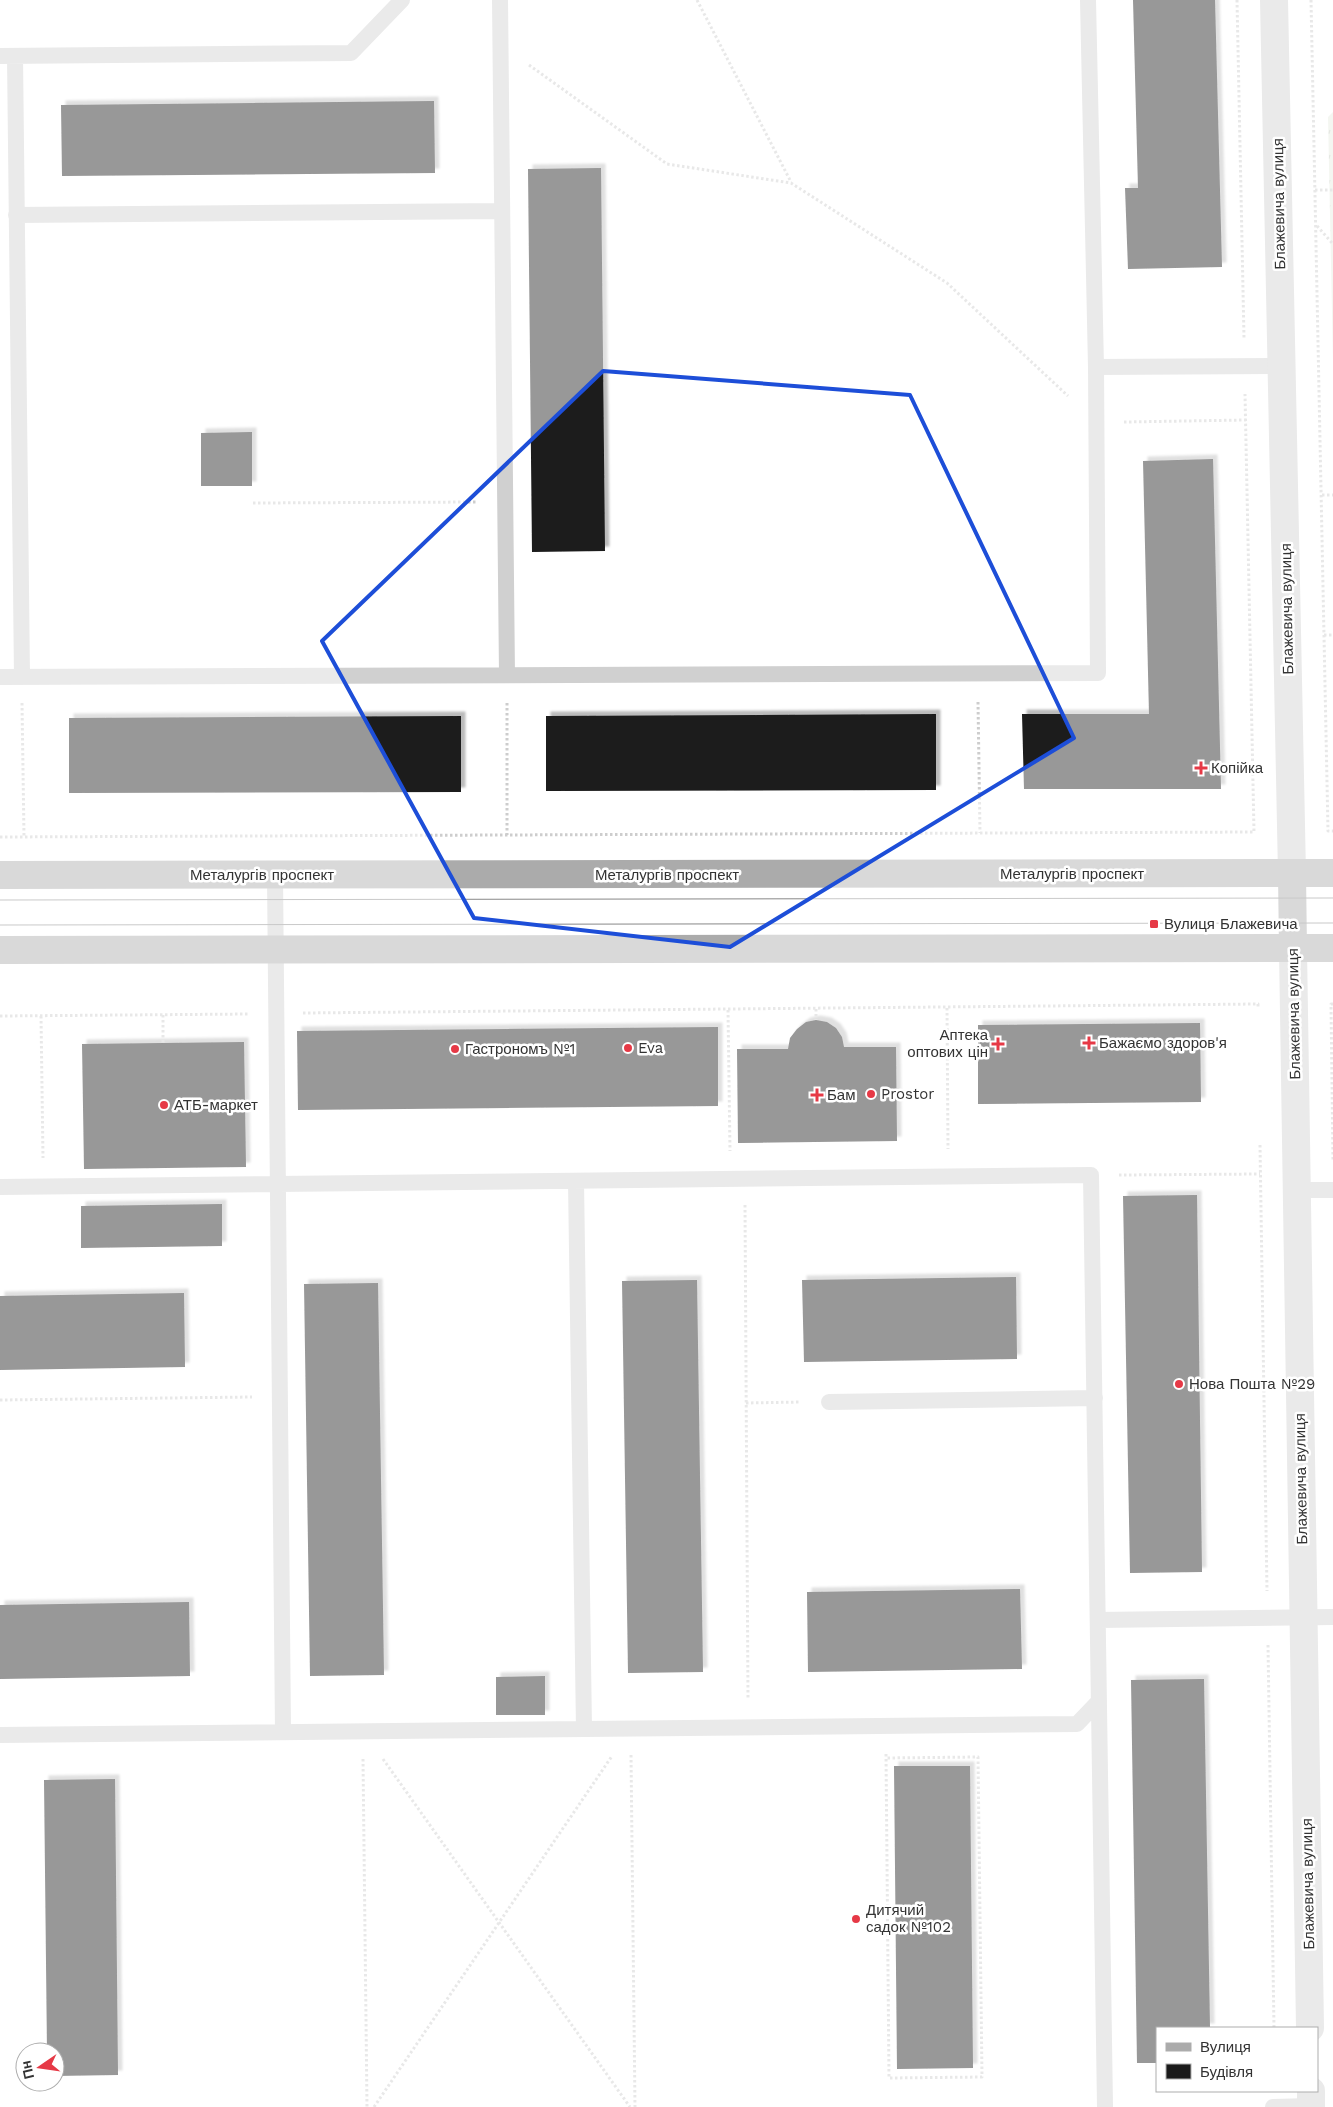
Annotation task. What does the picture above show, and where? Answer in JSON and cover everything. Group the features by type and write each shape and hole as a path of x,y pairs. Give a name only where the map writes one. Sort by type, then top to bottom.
{"main road":[{"name":"Металургів проспект","path":"0,875 1333,873"},
{"name":"Блажевича вулиця","path":"1292,874 1293,949"},
{"path":"0,950 1333,948"}],"street":[{"name":"Блажевича вулиця","path":"1274,0 1292,874"},
{"name":"Блажевича вулиця","path":"1293,949 1310,2027"},
{"path":"1311,2092 1312,2107"}],"lane":[{"path":"22,677 16,215 8,56 351,53 402,0"},
{"path":"500,0 507,675"},
{"path":"0,677 1098,673 1096,367 1088,0"},
{"path":"16,215 502,211"},
{"path":"1096,367 1282,366"},
{"path":"275,875 283,1732"},
{"path":"0,1187 1091,1176 1105,2107"},
{"path":"576,1181 584,1729"},
{"path":"1297,1190 1333,1190"},
{"path":"829,1402 1095,1398"},
{"path":"1098,1620 1333,1617"},
{"path":"0,1735 1077,1724 1099,1701"},
{"path":"1273,2107 1312,2107"}],"path":[{"path":"697,0 791,183"},
{"path":"0,837 1254,832 1237,0"},
{"path":"1311,0 1328,831 1333,831"},
{"path":"500,44 667,164 791,183 947,283 1096,422 1246,420"},
{"path":"1315,190 1333,190"},
{"path":"1316,226 1333,244"},
{"path":"1322,496 1333,495"},
{"path":"253,502 505,502"},
{"path":"1324,635 1333,635"},
{"path":"977,674 980,833"},
{"path":"507,675 507,835"},
{"path":"22,677 24,836"},
{"path":"0,1016 1258,1004 1258,1014"},
{"path":"1333,1004 1331,1004 1333,1161"},
{"path":"947,1008 948,1177"},
{"path":"816,1009 816,1020"},
{"path":"728,1010 738,1179 746,1403 748,1727"},
{"path":"163,1014 164,1042"},
{"path":"41,1016 44,1186"},
{"path":"1260,1144 1274,2027"},
{"path":"1091,1176 1260,1174"},
{"path":"0,1400 280,1397"},
{"path":"746,1403 829,1402"},
{"path":"374,2107 630,1728"},
{"path":"630,1728 635,2107"},
{"path":"363,1731 630,2107"},
{"path":"363,1731 367,2107"},
{"path":"978,1757 982,2077 889,2078 886,1758 978,1757"}],"highlighted area":[{"path":"603,371 910,395 1074,738 730,947 474,918 322,641"}],"green space":[{"path":"1333,112 1333,361 1328,117"}],"building":[{"path":"1133,0 1215,0 1222,267 1128,269 1125,188 1138,188"},
{"path":"434,101 435,173 62,176 61,105"},
{"path":"601,168 605,551 532,552 528,169"},
{"path":"252,432 252,486 201,486 201,433"},
{"path":"1213,459 1221,789 1024,789 1022,714 1149,714 1143,461"},
{"path":"936,714 936,790 546,791 546,716"},
{"path":"461,716 461,792 69,793 69,718"},
{"path":"816,1020 827,1022 836,1028 842,1037 844,1047 896,1047 897,1141 738,1143 737,1049 788,1049 790,1038 797,1029 806,1022"},
{"path":"1200,1023 1201,1102 978,1104 978,1025"},
{"path":"718,1027 718,1106 298,1110 297,1031"},
{"path":"244,1042 246,1167 84,1169 82,1044"},
{"path":"1197,1195 1202,1572 1130,1573 1123,1196"},
{"path":"222,1204 222,1246 81,1248 81,1206"},
{"path":"1016,1277 1017,1359 804,1362 802,1280"},
{"path":"697,1280 703,1672 628,1673 622,1281"},
{"path":"378,1283 384,1675 310,1676 304,1284"},
{"path":"184,1293 185,1367 0,1370 0,1296"},
{"path":"1020,1589 1022,1669 808,1672 807,1592"},
{"path":"189,1602 190,1676 0,1679 0,1605"},
{"path":"545,1676 545,1715 496,1715 496,1677"},
{"path":"1204,1679 1210,2027 1156,2027 1156,2063 1137,2063 1131,1680"},
{"path":"894,1766 970,1766 973,2068 897,2069"},
{"path":"115,1779 118,2075 65,2076 65,2042 47,2042 44,1780"}],"tram line":[{"path":"0,900 1333,898"},
{"path":"0,925 1333,923"}],"place":[{"name":"Копійка","path":"1201,768"},
{"name":"Вулиця Блажевича","path":"1154,924"},
{"name":"Бажаємо здоров'я","path":"1089,1043"},
{"name":"Аптека оптових цін","path":"998,1044"},
{"name":"Eva","path":"628,1048"},
{"name":"Гастрономъ №1","path":"455,1049"},
{"name":"Prostor","path":"871,1094"},
{"name":"Бам","path":"817,1095"},
{"name":"АТБ-маркет","path":"164,1105"},
{"name":"Нова Пошта №29","path":"1179,1384"},
{"name":"Дитячий садок №102","path":"856,1919"}]}
